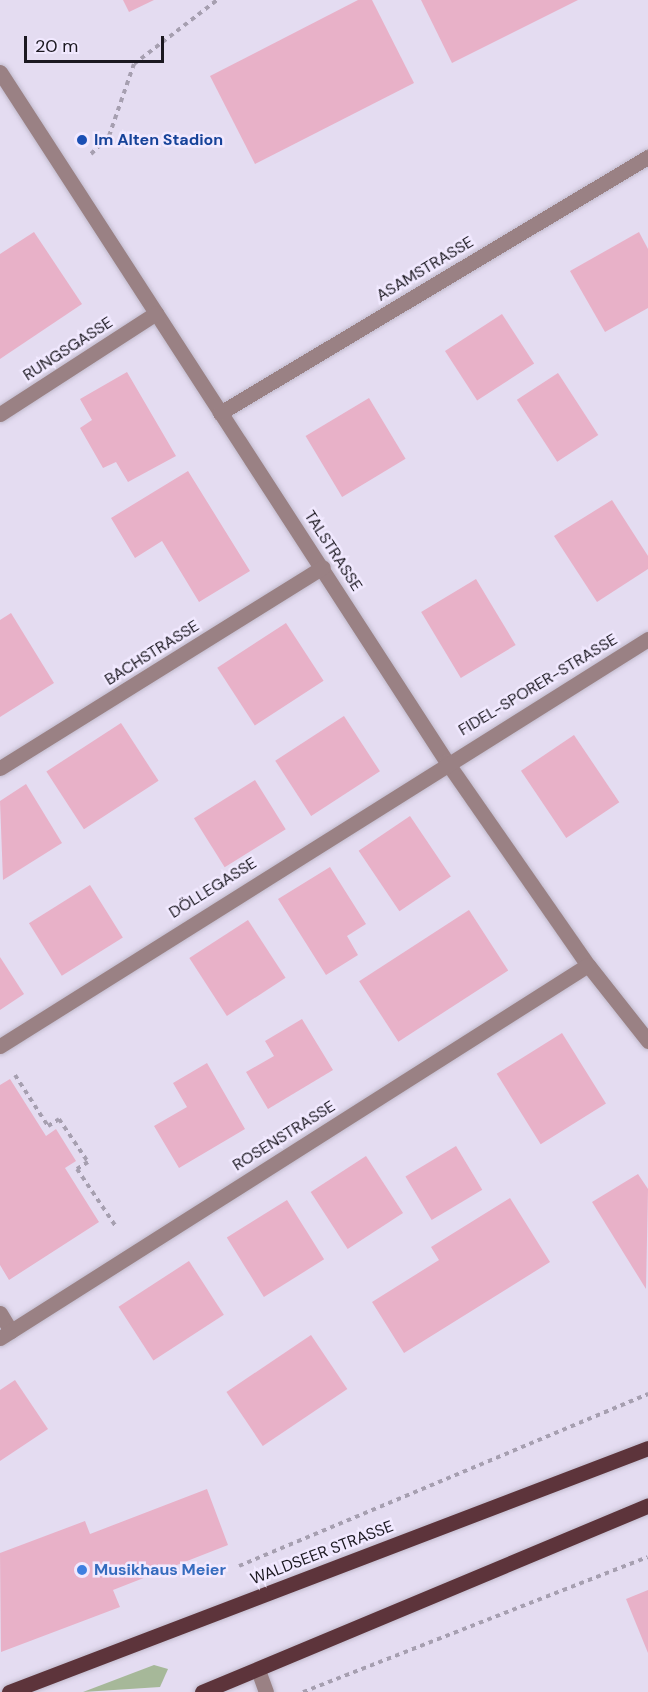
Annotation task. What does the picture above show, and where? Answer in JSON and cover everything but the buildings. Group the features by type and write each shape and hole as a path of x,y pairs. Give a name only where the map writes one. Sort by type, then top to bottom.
{"main road":[{"name":"WALDSEER STRASSE","path":"9,1692 648,1448"},
{"path":"202,1692 258,1671 648,1505"}],"street":[{"name":"TALSTRASSE","path":"0,72 220,413 323,567 446,761 588,965 648,1041"},
{"name":"ASAMSTRASSE","path":"220,413 648,157"},
{"name":"RUNGSGASSE","path":"0,414 156,313"},
{"name":"BACHSTRASSE","path":"0,768 323,567"},
{"name":"FIDEL-SPORER-STRASSE","path":"446,761 648,639"},
{"name":"DÖLLEGASSE","path":"0,1046 446,761"},
{"name":"ROSENSTRASSE","path":"6,1334 588,965"},
{"path":"0,1313 6,1334"},
{"path":"258,1671 266,1692"}],"path":[{"path":"68,177 109,136 134,64 217,0"},
{"path":"12,1069 48,1126 59,1119 88,1162 78,1169 134,1253"},
{"path":"232,1569 648,1394"},
{"path":"303,1692 648,1557"}],"green space":[{"path":"154,1665 168,1669 160,1687 83,1692"}],"place":[{"name":"Im Alten Stadion","path":"82,140"},
{"name":"Musikhaus Meier","path":"82,1570"}]}
